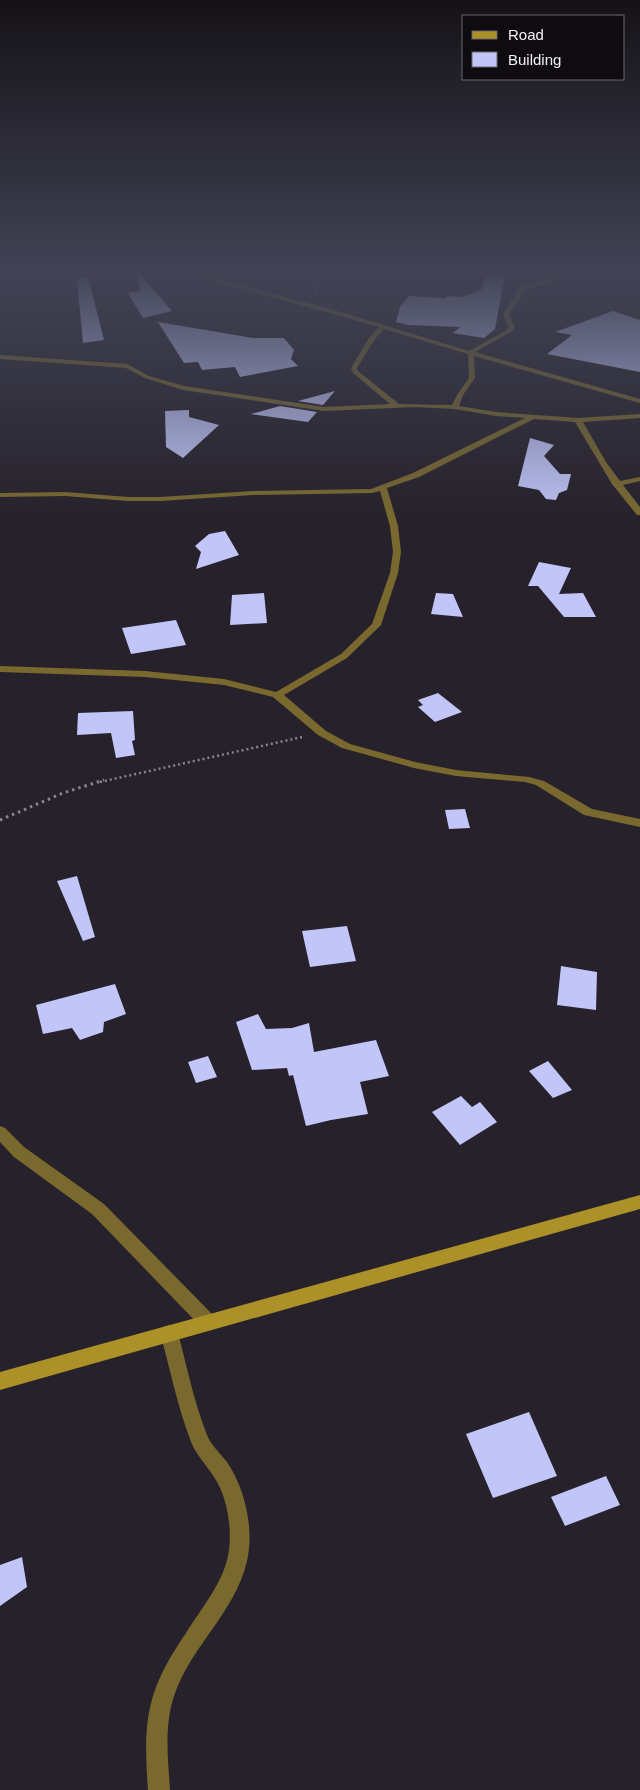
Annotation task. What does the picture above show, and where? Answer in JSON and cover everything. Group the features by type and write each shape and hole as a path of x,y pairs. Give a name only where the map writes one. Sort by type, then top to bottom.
{"street":[{"path":"8,358 127,366 162,383 183,388 304,406 340,408 396,405 455,406 496,414 578,420 640,416"},
{"path":"360,358 354,368 355,372 396,405"},
{"path":"455,406 472,378 471,358"},
{"path":"490,358 640,401"},
{"path":"0,496 65,494 128,499 160,499 253,493 363,491 383,488 425,471 534,416"},
{"path":"578,420 602,464 640,513"},
{"path":"616,484 640,479"},
{"path":"277,694 344,656 376,625 394,573 397,552 394,526 383,488"},
{"path":"0,669 146,674 224,682 277,694 322,733 346,746 414,765 456,772 525,778 540,783 588,812 640,823"},
{"path":"0,1132 19,1152 98,1209 208,1322"},
{"path":"0,1381 640,1202"},
{"path":"158,1790 156,1732 163,1696 184,1652 224,1591 234,1571 239,1550 234,1500 223,1473 200,1441 169,1333"}],"path":[{"path":"0,820 62,794 114,777 322,733"}],"building":[{"path":"181,358 291,358 298,366 240,377 235,367 202,370 198,362 184,363"},
{"path":"565,358 640,358 640,372"},
{"path":"335,391 323,405 298,401"},
{"path":"280,406 317,412 308,422 251,414"},
{"path":"189,410 189,417 219,425 183,458 166,447 165,411"},
{"path":"530,438 554,445 544,456 560,474 571,474 567,490 559,493 556,500 546,499 539,490 518,486"},
{"path":"225,531 239,555 196,569 201,552 195,546 209,534"},
{"path":"539,562 571,568 559,594 583,593 596,617 564,617 538,586 528,586"},
{"path":"264,593 267,623 230,625 232,595"},
{"path":"436,593 453,594 463,617 431,614"},
{"path":"176,620 186,645 131,654 122,628"},
{"path":"438,693 462,712 435,722 418,707 423,705 418,700"},
{"path":"133,711 135,740 132,741 135,755 116,758 111,733 77,735 78,713"},
{"path":"465,809 470,828 449,829 445,810"},
{"path":"77,876 95,937 83,941 57,881"},
{"path":"347,926 356,961 310,967 302,931"},
{"path":"561,966 597,972 596,1010 557,1005"},
{"path":"115,984 126,1014 104,1022 103,1032 80,1040 72,1028 43,1034 36,1005"},
{"path":"258,1014 266,1029 292,1028 309,1023 314,1052 376,1040 389,1076 360,1082 368,1114 306,1126 293,1075 289,1076 287,1068 252,1070 236,1022"},
{"path":"208,1056 217,1077 196,1083 188,1062"},
{"path":"548,1061 572,1090 553,1098 529,1071"},
{"path":"461,1096 472,1107 480,1102 497,1122 460,1145 432,1112"},
{"path":"529,1412 557,1476 493,1498 466,1434"},
{"path":"606,1476 620,1505 565,1526 551,1497"},
{"path":"22,1557 27,1587 0,1606 0,1565"}]}
